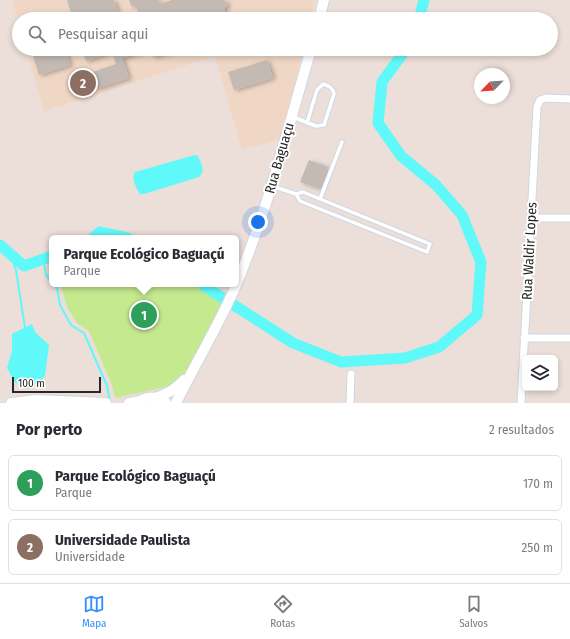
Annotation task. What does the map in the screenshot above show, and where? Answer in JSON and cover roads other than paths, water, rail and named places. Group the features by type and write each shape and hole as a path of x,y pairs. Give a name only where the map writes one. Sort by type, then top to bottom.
{"main road":[{"path":"321,12 324,0"},
{"name":"Rua Baguaçu","path":"239,278 255,237 272,186 309,56"},
{"name":"Rua Baguaçu","path":"190,374 215,330 235,287"},
{"path":"154,398 164,396 172,391 190,374"},
{"path":"176,403 190,374"},
{"path":"129,403 140,402 147,398 154,398 160,399 166,403"},
{"path":"11,403 36,400 105,403"}],"street":[{"name":"Rua Waldir Lopes","path":"521,403 537,107 540,100 546,98 570,99"},
{"path":"530,218 570,218"},
{"path":"524,338 570,338"},
{"path":"350,403 352,374"}],"lane":[{"path":"291,117 316,126 324,125 334,94 330,87 323,84 317,90 308,123"},
{"path":"320,199 342,142"},
{"path":"272,186 296,194 303,192 402,232 430,244 427,252 300,201 296,194"},
{"path":"349,221 352,212"},
{"path":"399,240 402,232"}],"water":[{"path":"195,155 198,156 203,169 199,177 140,194 134,180 135,172"},
{"path":"32,324 35,332 49,345 45,376 37,384 26,389 15,382 7,368 12,351 12,334"}],"waterway":[{"path":"421,12 424,0"},
{"path":"206,287 293,343 341,362 405,358 439,347 477,315 481,262 462,215 436,185 401,156 378,123 382,82 401,56"},
{"path":"96,235 100,232 114,235"},
{"path":"0,245 24,266 49,257"},
{"path":"10,254 16,270 25,328"},
{"path":"43,259 46,275 49,278"},
{"path":"56,287 60,305 71,325 84,333 107,386 110,402"}],"place":[{"name":"Universidade Paulista","path":"83,83"},
{"name":"Parque Ecológico Baguaçú","path":"144,315"}]}
